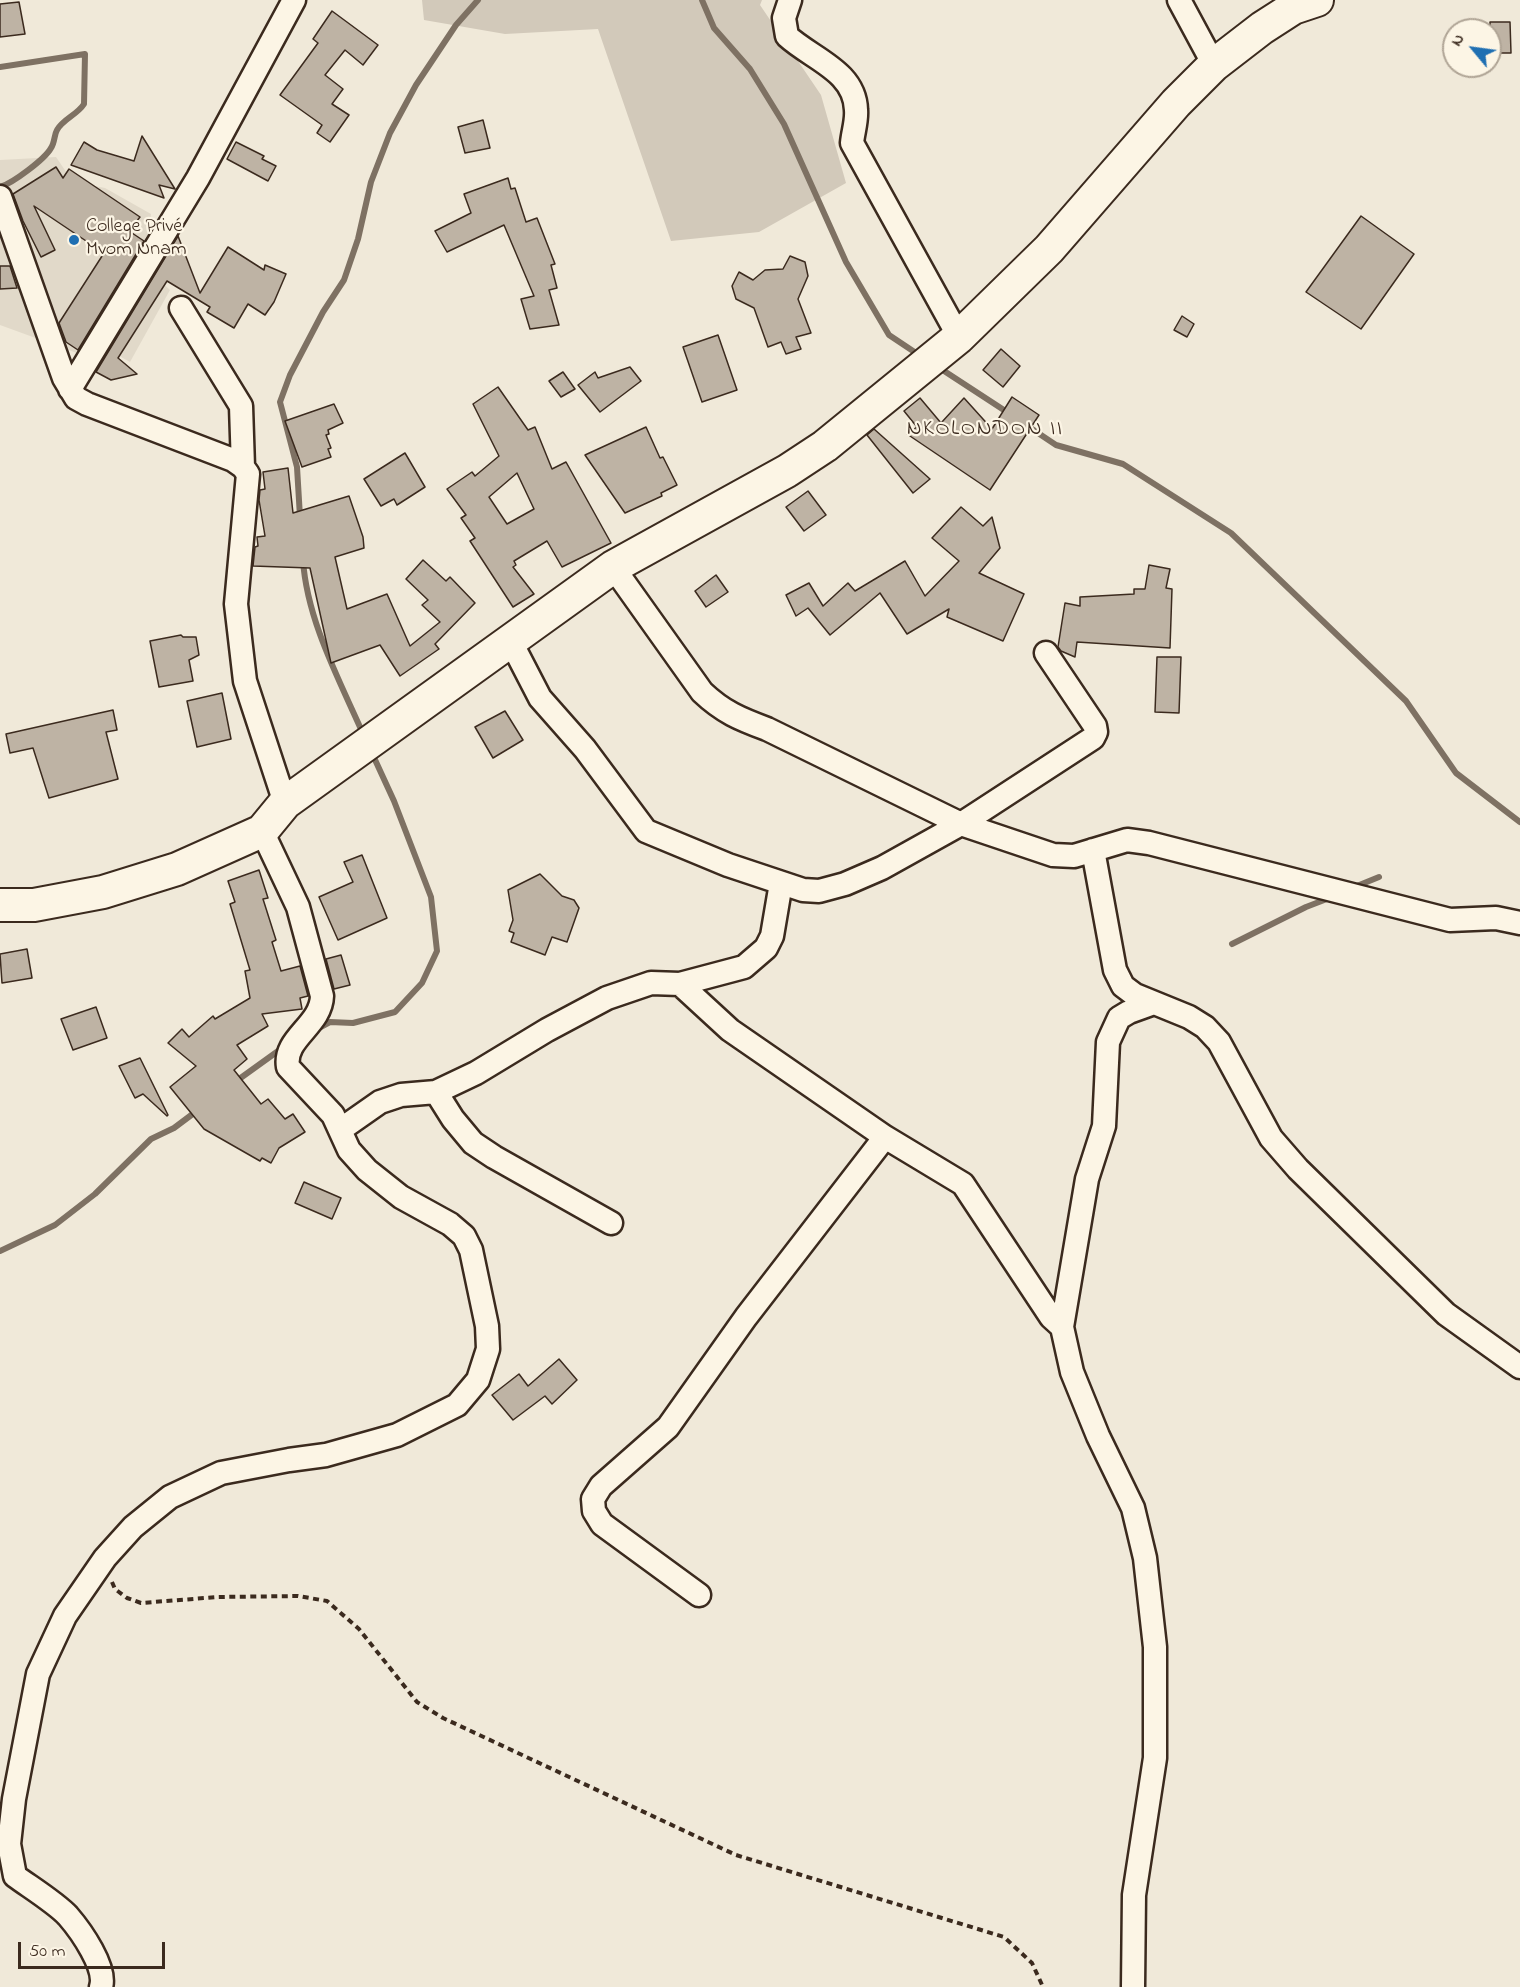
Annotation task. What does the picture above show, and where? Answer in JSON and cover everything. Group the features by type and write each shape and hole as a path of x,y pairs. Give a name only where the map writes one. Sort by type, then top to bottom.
{"street":[{"path":"70,389 198,178 294,0"},
{"path":"790,0 784,18 787,36 842,76 852,88 857,113 852,143 959,338"},
{"path":"1179,0 1214,65"},
{"path":"0,905 34,905 103,892 177,869 262,831 285,803 613,567 787,471 825,446 959,338 1049,249 1176,103 1214,65 1262,28 1293,8 1317,0"},
{"path":"0,197 70,389 76,398 233,460 248,474 236,604 245,681 285,803"},
{"path":"181,308 241,406 243,467"},
{"path":"613,567 702,692 716,705 735,717 766,729 961,824 1053,855 1074,856 1127,840 1149,843 1450,920 1496,918 1520,923"},
{"path":"510,640 540,698 585,749 646,831 728,865 803,890 819,891 845,884 882,868 961,824 1094,738 1095,726 1046,653"},
{"path":"101,1987 103,1981 98,1960 67,1915 15,1876 9,1844 14,1799 38,1674 65,1616 105,1558 133,1527 170,1497 221,1473 326,1455 397,1435 457,1405 478,1380 488,1349 487,1326 471,1250 464,1236 450,1224 401,1197 368,1170 349,1150 333,1115 288,1067 286,1058 291,1048 318,1015 322,1007 322,996 298,907 262,831"},
{"path":"1093,850 1115,970 1123,986 1135,995 1205,1026 1219,1042 1271,1138 1298,1169 1446,1314 1520,1367"},
{"path":"340,1130 380,1102 401,1095 436,1092 476,1073 548,1030 608,998 651,983 680,984 744,967 766,948 772,936 781,883"},
{"path":"680,984 730,1030 885,1137 963,1184 1052,1317 1062,1327"},
{"path":"1133,1987 1134,1896 1155,1758 1154,1636 1145,1558 1133,1508 1098,1436 1072,1371 1062,1327 1087,1179 1104,1126 1108,1042 1119,1018 1129,1012 1154,1004"},
{"path":"436,1092 453,1119 473,1143 611,1223"},
{"path":"699,1595 602,1524 594,1511 593,1499 601,1486 668,1427 746,1317 885,1137"}],"path":[{"path":"105,1558 115,1589 127,1598 141,1603 218,1597 298,1596 327,1601 359,1629 417,1702 443,1719 736,1855 1004,1937 1032,1963 1043,1987"}],"shaded area":[{"path":"422,0 762,0 760,5 821,95 846,183 759,232 671,241 598,29 505,34 424,20"},
{"name":"College Privé Mvom Nnam","path":"56,157 73,182 105,188 151,214 145,266 170,290 130,362 96,343 85,356 0,325 0,160"}],"building":[{"path":"19,2 25,34 0,37 0,4"},
{"path":"332,11 378,45 363,65 345,50 325,75 343,89 332,104 349,115 330,142 317,133 322,125 280,95 318,43 313,39"},
{"path":"1502,22 1510,22 1511,53 1502,53"},
{"path":"483,120 490,148 465,153 458,127"},
{"path":"142,136 175,189 159,185 164,198 71,165 84,142 97,150 134,161"},
{"path":"236,142 264,156 262,159 276,166 268,181 227,159"},
{"path":"56,167 63,178 69,169 140,217 129,231 144,241 78,350 66,342 59,323 104,253 34,206 55,250 41,257 23,221 13,194"},
{"path":"508,178 511,189 515,188 526,222 537,218 555,264 551,265 557,288 549,290 559,325 530,329 521,299 534,296 504,225 447,252 435,231 471,213 464,194"},
{"path":"1361,216 1414,254 1361,329 1306,292"},
{"path":"178,236 200,293 228,247 264,270 265,265 286,274 274,302 265,315 248,304 234,328 207,312 210,307 167,281 118,358 137,374 111,380 96,372"},
{"path":"790,256 805,262 808,276 798,299 811,333 796,337 801,349 786,354 781,342 768,347 754,308 736,299 732,286 739,272 753,280 765,270 783,269"},
{"path":"0,266 10,266 17,288 0,289"},
{"path":"1182,316 1194,324 1187,337 1174,330"},
{"path":"718,335 737,390 702,402 683,347"},
{"path":"1001,349 1020,366 1003,387 983,370"},
{"path":"630,367 641,381 600,412 578,385 595,372 598,378"},
{"path":"563,372 575,389 561,397 549,381"},
{"path":"498,387 528,430 535,427 552,469 566,462 611,543 562,567 547,541 514,561 516,565 513,567 534,594 513,607 470,541 475,538 461,518 466,515 447,489 472,472 475,476 499,456 473,404","holes":["517,473 534,509 507,524 489,497"]},
{"path":"1012,397 1039,415 990,490 907,434 917,427 904,411 920,398 941,423 964,398 992,429"},
{"path":"334,404 343,423 328,430 329,434 326,435 331,448 328,449 331,457 302,467 285,421"},
{"path":"646,427 660,458 663,457 677,485 661,493 662,496 625,513 585,455"},
{"path":"874,429 930,479 913,493 867,435"},
{"path":"405,453 425,487 397,505 394,499 381,506 364,479"},
{"path":"288,468 293,513 349,496 363,537 364,548 335,557 347,609 387,594 410,646 440,622 422,605 428,600 406,579 423,560 446,581 450,577 475,603 435,644 439,649 400,676 380,645 331,663 310,568 253,566 255,547 258,546 257,537 265,536 259,500 260,490 265,489 263,472"},
{"path":"808,491 826,515 804,531 786,507"},
{"path":"961,507 983,526 992,517 1000,548 979,573 1024,594 1003,641 947,617 949,609 907,634 880,593 830,635 808,608 796,616 786,595 809,583 823,606 848,583 855,591 905,561 925,596 959,561 932,538"},
{"path":"1149,565 1170,569 1166,588 1172,589 1170,648 1077,642 1075,657 1061,651 1058,647 1065,603 1080,606 1080,597 1134,594 1134,589 1145,589"},
{"path":"716,575 728,592 706,607 695,591"},
{"path":"181,635 196,637 199,655 189,660 193,681 159,687 150,641"},
{"path":"1157,657 1181,657 1179,713 1155,712"},
{"path":"222,693 231,739 197,747 187,701"},
{"path":"113,710 117,730 106,732 118,779 49,798 33,748 10,753 6,734"},
{"path":"505,711 523,740 493,758 475,727"},
{"path":"362,855 387,918 338,940 319,897 353,882 344,862"},
{"path":"259,870 268,898 263,899 276,940 272,942 281,971 300,966 308,996 300,998 302,1009 262,1014 268,1026 237,1045 247,1059 234,1070 261,1104 268,1099 285,1119 293,1114 305,1132 279,1148 271,1163 262,1158 260,1161 204,1129 170,1087 196,1066 168,1043 182,1029 189,1037 213,1016 215,1019 250,998 245,971 250,970 230,904 235,902 228,881"},
{"path":"540,874 562,896 574,900 579,908 567,942 552,937 545,955 511,942 514,933 509,931 513,920 508,890"},
{"path":"27,949 32,978 2,983 0,954"},
{"path":"341,955 350,985 334,989 326,959"},
{"path":"96,1007 107,1038 73,1050 61,1019"},
{"path":"140,1058 167,1116 143,1094 135,1098 119,1066"},
{"path":"304,1182 341,1198 332,1219 295,1203"},
{"path":"559,1359 577,1380 552,1404 545,1396 513,1420 492,1395 519,1374 528,1386"}],"waterway":[{"path":"300,517 297,467 280,402 290,375 323,312 344,280 358,239 371,182 390,133 416,85 456,25 478,0"},
{"path":"702,0 714,28 750,69 784,124 846,262 889,335 922,357"},
{"path":"0,67 85,54 84,104 60,126 48,153 20,176 0,187"},
{"path":"938,367 1010,414"},
{"path":"1026,425 1056,445 1123,464 1231,533 1406,701 1456,773 1520,822"},
{"path":"303,560 311,606 318,628 364,736"},
{"path":"315,1030 330,1022 353,1023 395,1012 422,983 437,951 431,897 394,801 371,751"},
{"path":"1352,888 1379,877"},
{"path":"1232,944 1306,907 1332,897"},
{"path":"235,1082 285,1046"},
{"path":"0,1251 55,1225 95,1194 151,1139 174,1128 198,1110"}],"place":[{"name":"College Privé Mvom Nnam","path":"74,240"}],"district":[{"name":"NKOLONDON II","path":"985,430"}]}
